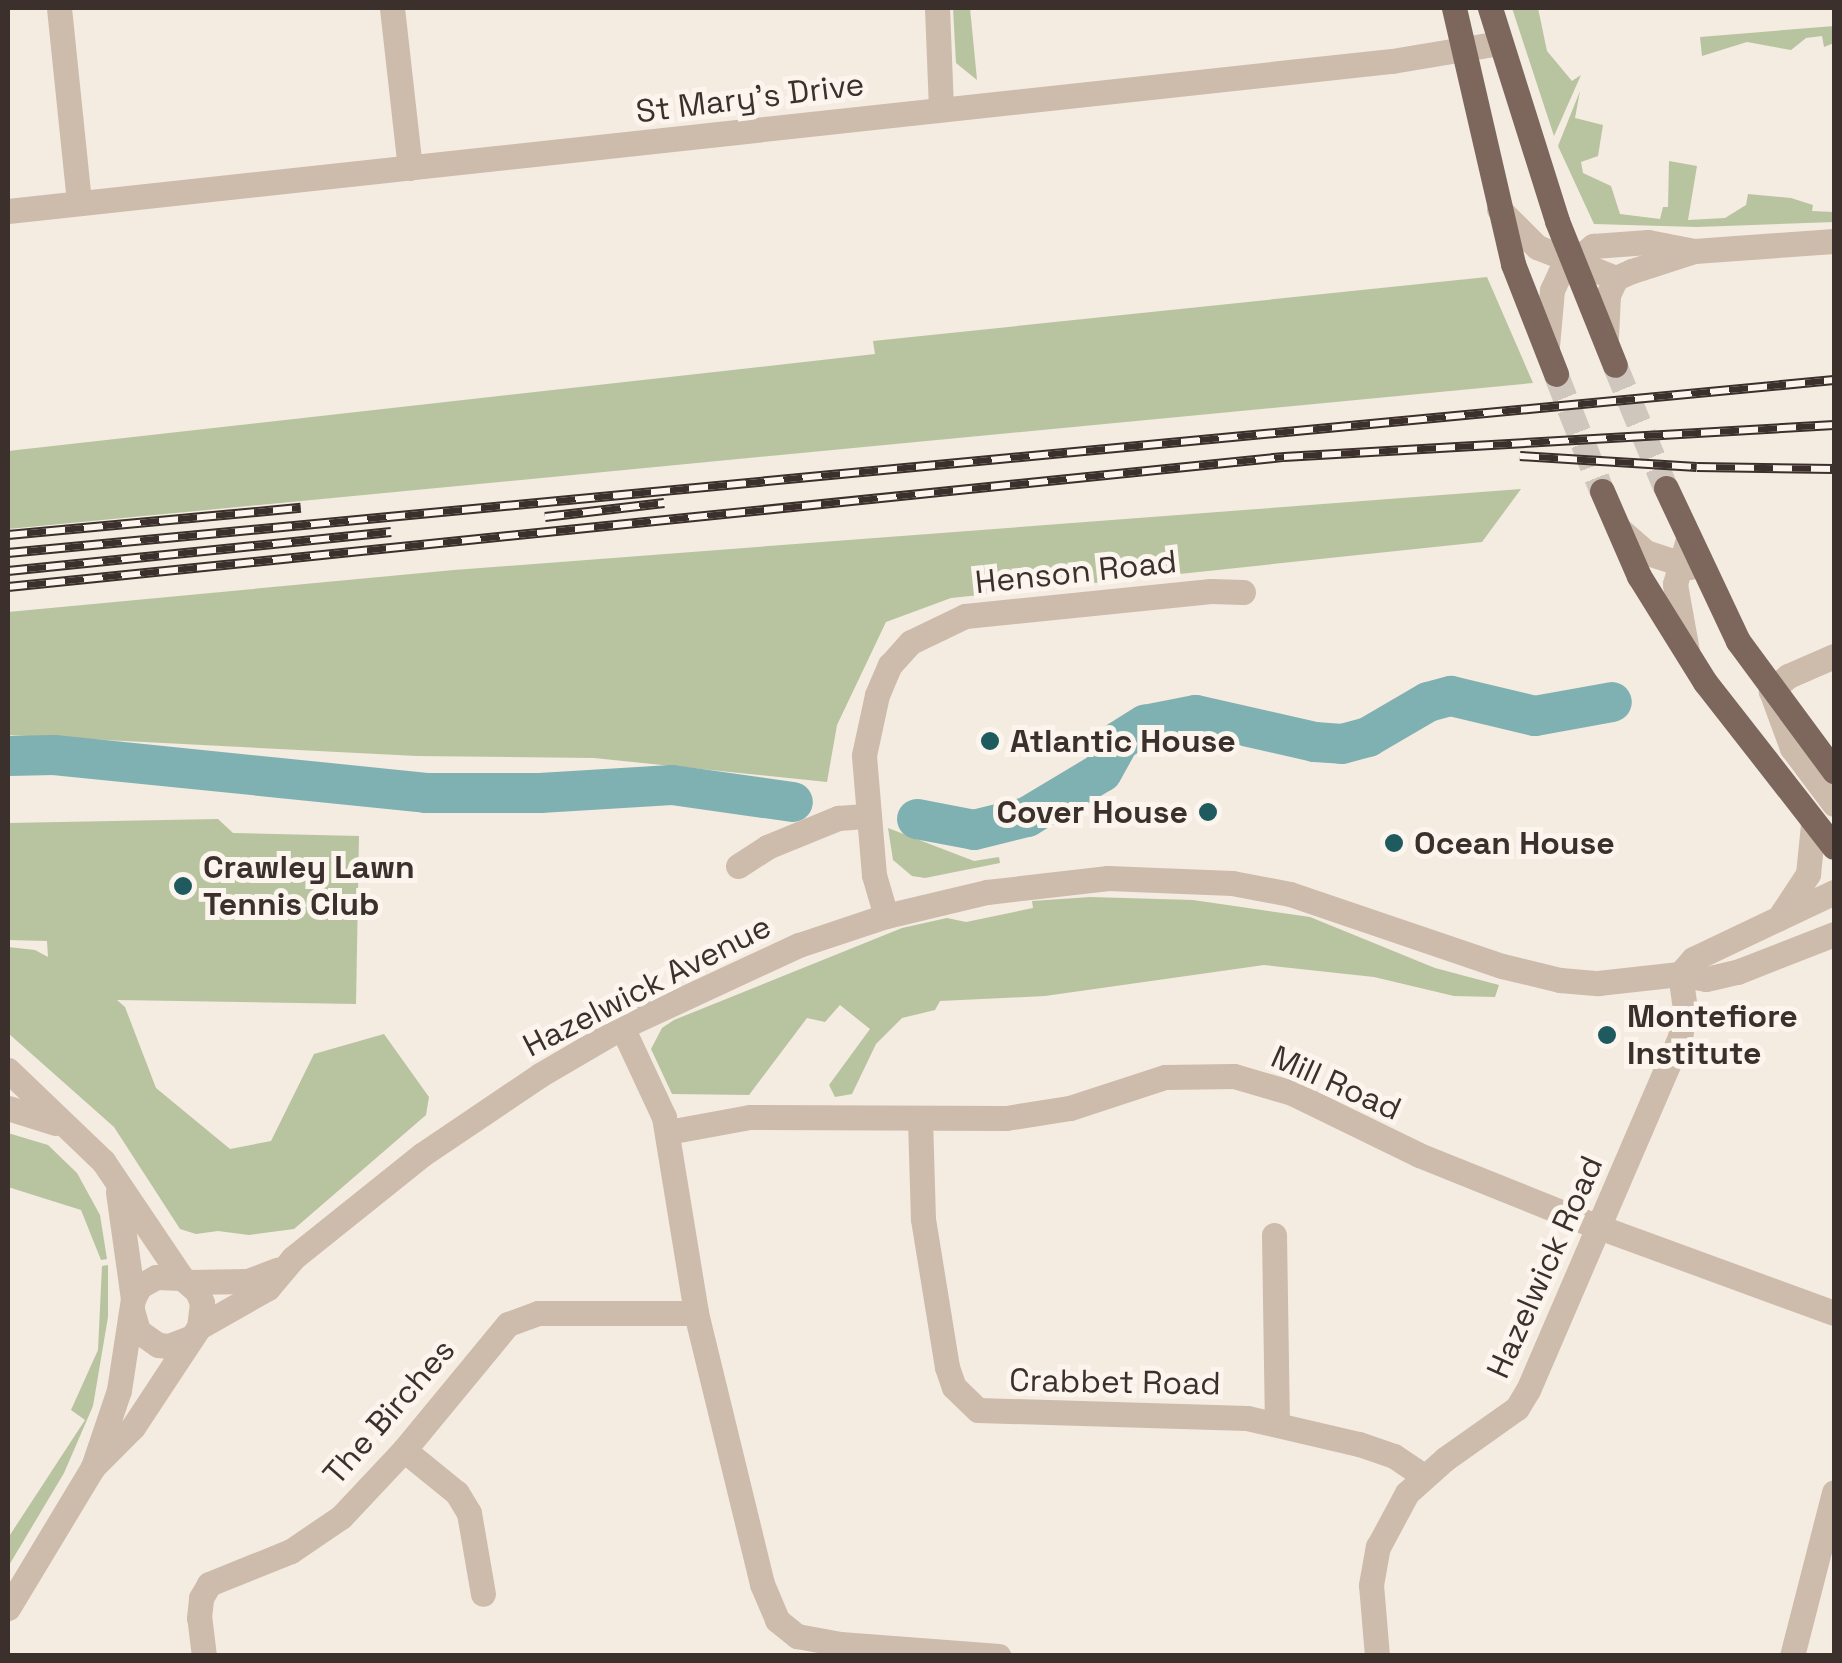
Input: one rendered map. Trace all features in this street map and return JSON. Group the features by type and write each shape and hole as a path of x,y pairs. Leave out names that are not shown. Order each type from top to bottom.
{"main road":[{"path":"1454,8 1513,264 1552,364"},
{"path":"1490,8 1560,228 1583,253 1611,357"},
{"path":"1666,488 1689,558 1738,641 1834,772"},
{"path":"1602,490 1639,576 1688,656 1741,734 1834,847"}],"street":[{"path":"59,8 78,203"},
{"path":"392,8 410,168"},
{"path":"936,8 942,108"},
{"name":"St Mary's Drive","path":"8,210 1500,44"},
{"path":"1499,209 1537,246 1583,253 1648,242 1694,251"},
{"path":"1616,278 1694,251 1834,240"},
{"path":"1583,253 1616,278"},
{"path":"1552,364 1546,322 1552,290 1583,253"},
{"path":"1611,357 1604,315 1616,278"},
{"path":"1618,529 1645,552 1689,558 1676,599 1688,656"},
{"name":"Henson Road","path":"886,916 874,875 864,755 868,719 890,665 911,642 965,616 1211,590 1243,592"},
{"path":"1834,656 1788,676 1771,691 1792,748 1834,804"},
{"path":"738,866 767,846 838,818 869,816"},
{"path":"1776,922 1808,874 1813,825"},
{"name":"Hazelwick Avenue","path":"195,1332 268,1288 282,1268 423,1154 540,1075 622,1027 800,945 886,916 1003,888 1058,880 1232,883 1290,894 1536,975 1598,983 1680,974 1706,979 1737,972 1834,934"},
{"name":"Hazelwick Avenue","path":"1680,974 1692,959 1834,892"},
{"name":"Hazelwick Road","path":"1377,1656 1371,1585 1378,1547 1393,1514 1424,1476 1516,1408 1540,1366 1684,1024 1680,974"},
{"path":"622,1027 668,1132 696,1313 769,1604 786,1630 840,1650 1000,1656"},
{"path":"8,1072 8,1092"},
{"path":"8,1072 82,1138 202,1302 195,1332 133,1427 93,1467"},
{"name":"Mill Road","path":"668,1132 750,1117 1006,1118 1085,1104 1165,1077 1234,1076 1292,1093 1419,1155 1600,1228 1834,1312"},
{"path":"8,1108 45,1118 82,1138"},
{"name":"Crabbet Road","path":"920,1119 923,1219 947,1367 965,1401 978,1410 1010,1414 1221,1416 1277,1422 1394,1456 1424,1476"},
{"path":"116,1182 138,1330 158,1345 170,1346 195,1332"},
{"path":"1274,1236 1277,1422"},
{"name":"Hazelwick Avenue","path":"185,1280 248,1281 282,1268"},
{"path":"8,1608 93,1467 119,1390 132,1304 140,1286 156,1276 185,1280"},
{"name":"The Birches","path":"204,1656 199,1618 201,1598 209,1584 291,1551 365,1496 508,1324 521,1316 696,1313"},
{"path":"404,1450 456,1493 469,1514 484,1594"},
{"path":"1792,1656 1834,1492"}],"green space":[{"path":"953,8 970,8 977,80 956,63"},
{"path":"1512,8 1538,8 1547,51 1572,81 1581,75 1554,136"},
{"path":"1834,26 1834,43 1824,47 1822,36 1806,38 1791,50 1747,42 1702,56 1700,37"},
{"path":"1580,91 1575,118 1603,125 1598,156 1581,162 1583,173 1611,186 1620,214 1660,219 1663,207 1668,207 1669,161 1697,166 1688,220 1725,218 1746,205 1748,194 1791,198 1813,205 1812,211 1834,212 1834,222 1697,227 1594,224 1558,146"},
{"path":"1487,277 1533,383 8,529 8,451 875,354 873,341"},
{"path":"1521,489 1482,542 951,598 886,622 837,725 827,782 594,758 417,756 8,735 8,612 454,570"},
{"path":"218,819 233,833 359,836 356,1004 117,1000 125,1007 156,1088 230,1149 271,1141 314,1054 384,1034 429,1097 426,1115 294,1229 249,1235 218,1231 196,1234 180,1229 114,1127 8,1033 8,947 35,950 48,957 47,941 8,940 8,823"},
{"path":"888,828 974,861 999,857 1000,863 925,878 912,876 893,860"},
{"path":"1090,897 1193,900 1310,917 1435,968 1499,985 1495,997 1454,996 1374,977 1264,965 1045,996 940,1001 935,1010 902,1018 876,1044 852,1094 835,1097 829,1085 870,1029 840,1005 825,1022 807,1018 749,1095 672,1094 651,1049 662,1028 674,1020 902,928 947,918 966,922 1033,908 1032,901"},
{"path":"8,1133 48,1145 77,1173 100,1215 107,1259 101,1260 81,1210 8,1187"},
{"path":"108,1265 108,1317 93,1406 64,1473 8,1567 8,1538 85,1420 71,1410 98,1350 102,1266"}],"waterway":[{"path":"917,819 974,830 1027,817 1102,772 1119,741 1145,725 1196,715 1315,742 1342,744 1368,737 1428,702 1451,696 1535,716 1612,702"},
{"path":"8,756 54,755 426,793 540,793 672,785 793,802"}],"tunnel":[{"path":"1615,365 1666,488"},
{"path":"1556,374 1602,491"}],"railway":[{"path":"8,553 1834,380"},
{"path":"8,587 1284,457 1834,425"},
{"path":"1520,456 1697,467 1834,469"},
{"path":"545,517 664,503"},
{"path":"8,535 301,508"},
{"path":"8,571 391,532"}],"place":[{"name":"Atlantic House","path":"990,741"},
{"name":"Cover House","path":"1208,812"},
{"name":"Ocean House","path":"1394,843"},
{"name":"Crawley Lawn Tennis Club","path":"183,886"},
{"name":"Montefiore Institute","path":"1607,1035"}]}
